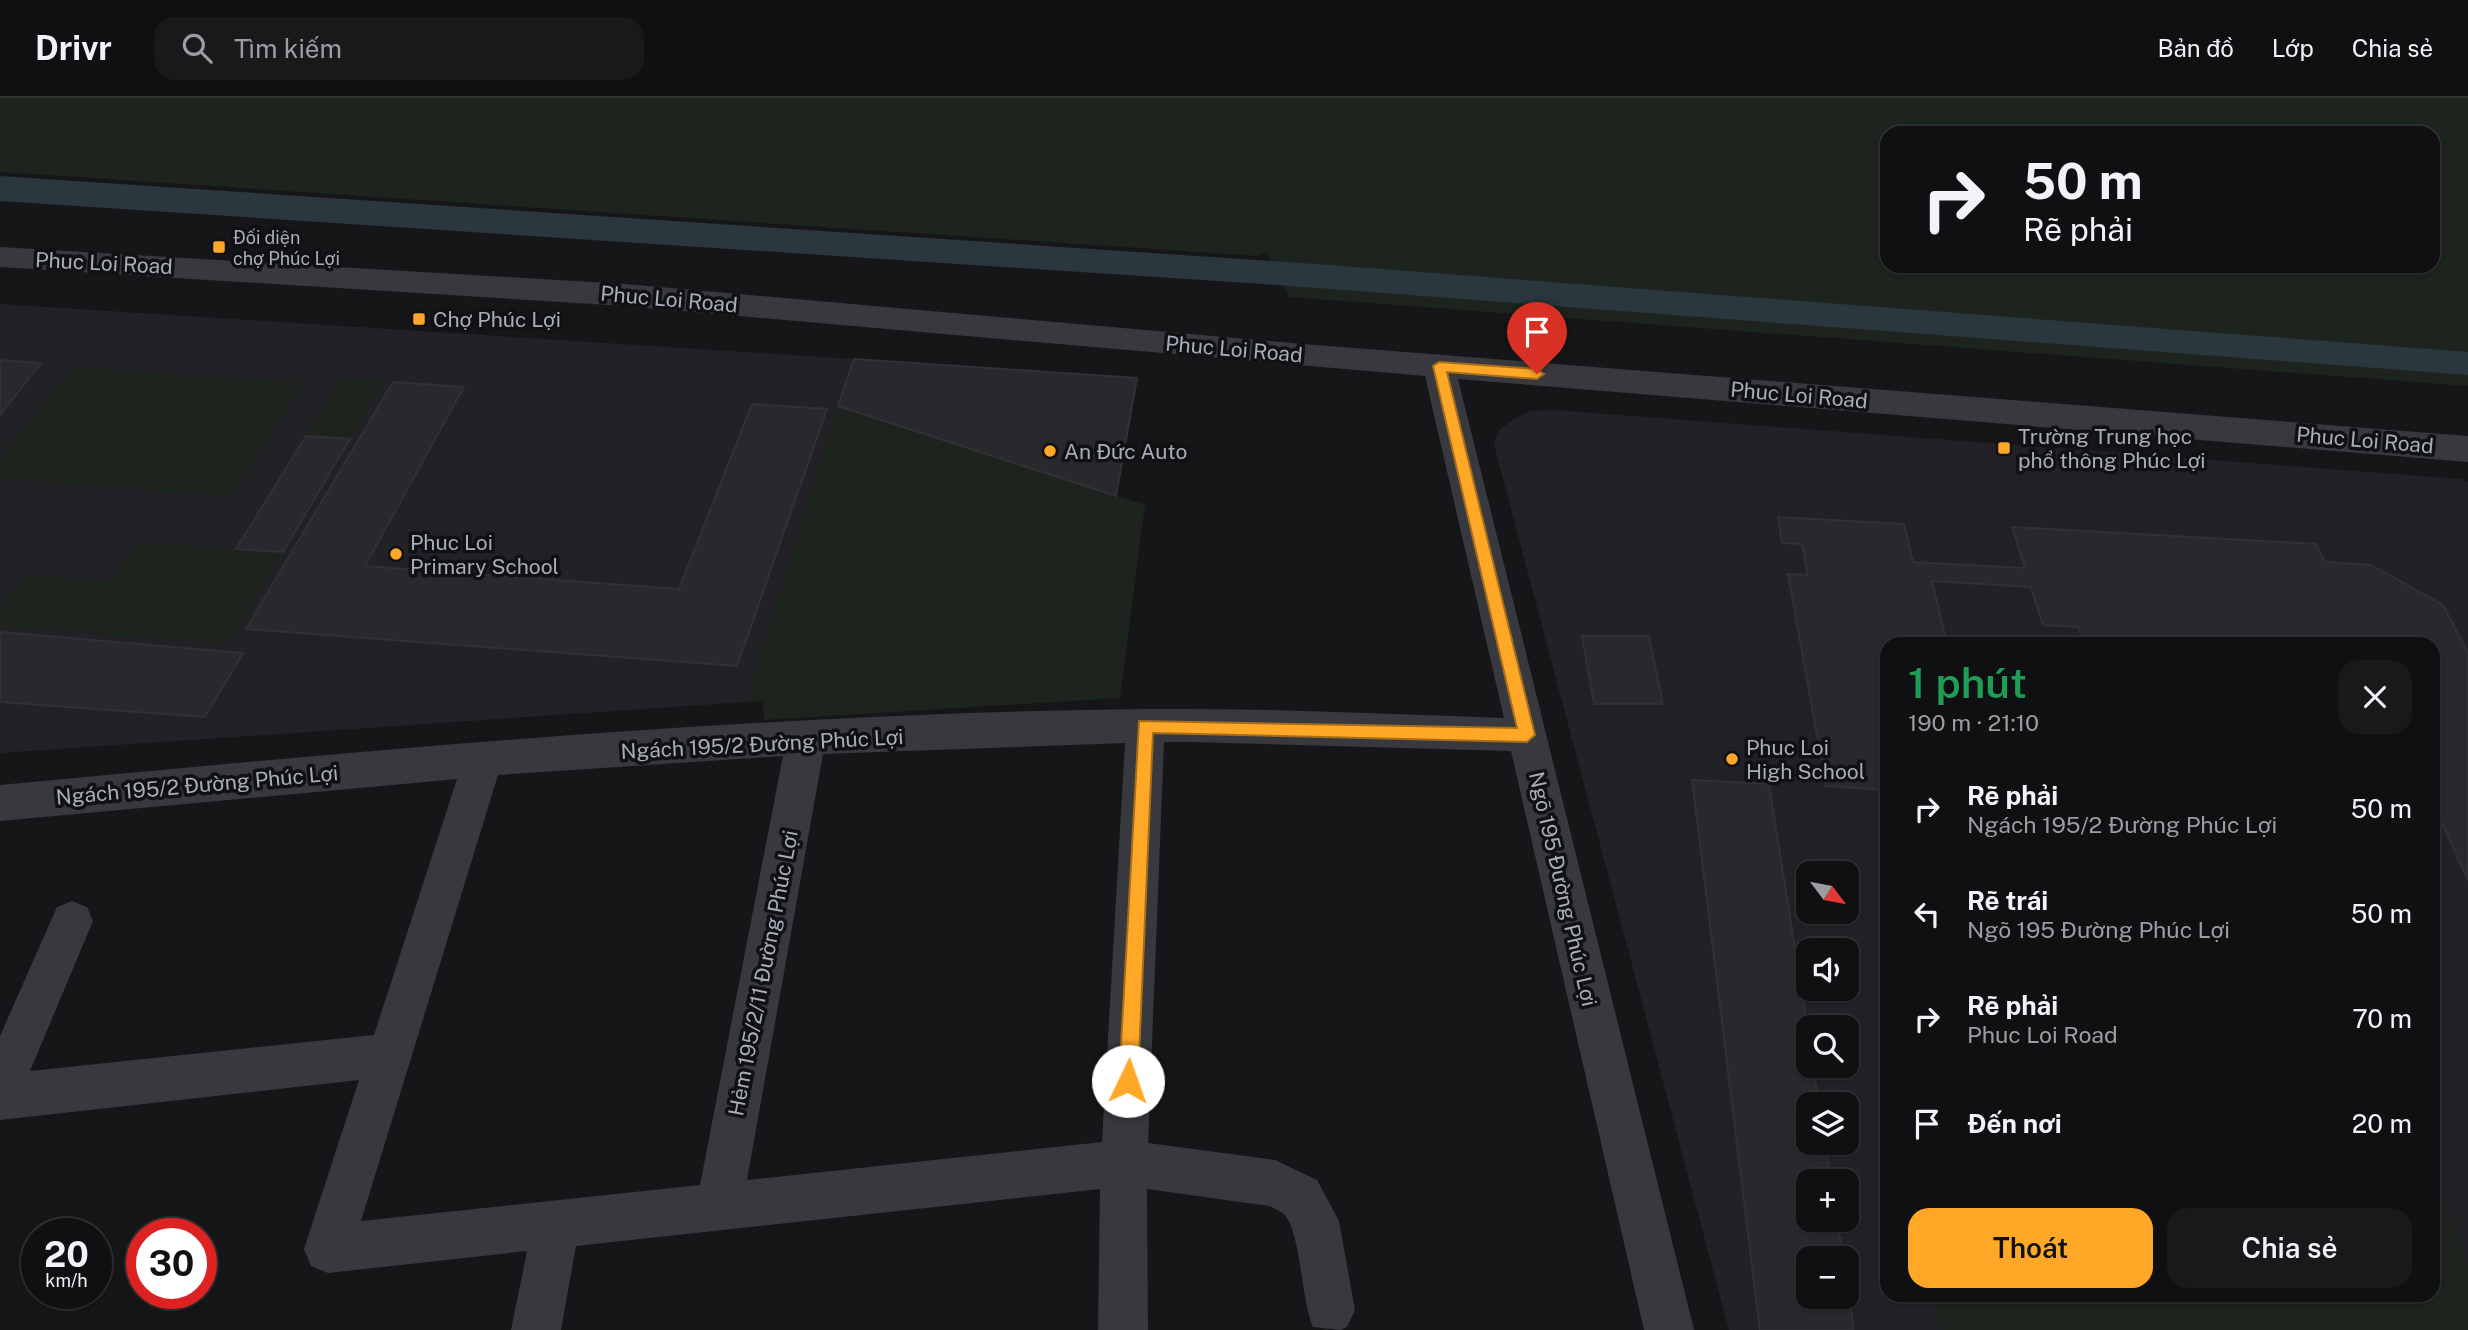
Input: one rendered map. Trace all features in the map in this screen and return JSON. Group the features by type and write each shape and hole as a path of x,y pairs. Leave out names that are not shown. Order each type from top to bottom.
{"street":[{"name":"Phuc Loi Road","path":"0,257 625,295 1439,366 2468,449"},
{"name":"Ngõ 195 Đường Phúc Lợi","path":"1439,366 1669,1330"},
{"name":"Ngách 195/2 Đường Phúc Lợi","path":"0,803 484,760 806,740 1145,726 1527,735"},
{"path":"1123,1330 1124,1163 1145,726"},
{"name":"Hẻm 195/2/11 Đường Phúc Lợi","path":"719,1207 806,740"},
{"path":"484,760 328,1249 1124,1163 1275,1182 1300,1197 1315,1221 1329,1310"},
{"path":"0,1088 72,920"},
{"path":"0,1097 390,1055"},
{"path":"536,1330 556,1225"}],"shaded area":[{"path":"0,98 2468,98 2468,386 1290,297 1266,253 1258,256 0,172"},
{"path":"0,176 1316,264 2468,352 2468,375 1263,284 0,201"},
{"name":"Phuc Loi Primary School","path":"0,304 854,359 746,702 0,753"},
{"path":"73,367 304,383 231,496 0,479 0,460"},
{"path":"341,379 384,381 350,439 306,436"},
{"path":"838,406 1145,505 1120,698 764,720 763,701 746,702"},
{"name":"Phuc Loi High School","path":"1554,410 2462,479 2468,482 2468,1330 1729,1330 1494,445 1498,431 1530,411"},
{"path":"137,542 283,552 229,644 0,626 0,609 25,575 111,581"},
{"path":"2440,1190 2468,1264 2468,1330 1941,1330 1936,1302 2440,1302"}],"building":[{"name":"An Đức Auto","path":"854,359 1137,378 1116,496 838,406"},
{"path":"0,360 41,363 0,415"},
{"path":"393,382 464,387 365,566 679,589 752,404 827,409 737,666 246,629"},
{"path":"306,436 350,439 283,552 236,549"},
{"path":"1778,517 1904,524 1913,562 2025,568 2012,527 2316,544 2325,562 2371,565 2443,605 2468,653 2468,880 2440,819 2440,637 2082,637 2078,627 2043,625 2031,587 1932,581 1945,637 1880,637 1880,790 1826,786 1788,574 1808,575 1802,544 1782,543"},
{"path":"0,632 243,653 205,717 0,702"},
{"path":"1582,636 1649,636 1663,704 1594,704"},
{"path":"1692,780 1769,784 1796,956 1796,1001 1803,1001 1805,1015 1796,1015 1796,1078 1815,1078 1817,1092 1796,1092 1796,1155 1827,1155 1829,1169 1796,1169 1796,1232 1839,1232 1841,1246 1796,1246 1796,1309 1851,1309 1854,1330 1760,1330"}],"place":[{"name":"Đối diện chợ Phúc Lợi","path":"219,247"},
{"name":"Chợ Phúc Lợi","path":"419,319"},
{"name":"Trường Trung học phổ thông Phúc Lợi","path":"2004,448"},
{"name":"An Đức Auto","path":"1050,451"},
{"name":"Phuc Loi Primary School","path":"396,554"},
{"name":"Phuc Loi High School","path":"1732,759"}],"route":[{"path":"1128,1081 1145,726 1527,735 1439,366 1537,374"}]}
